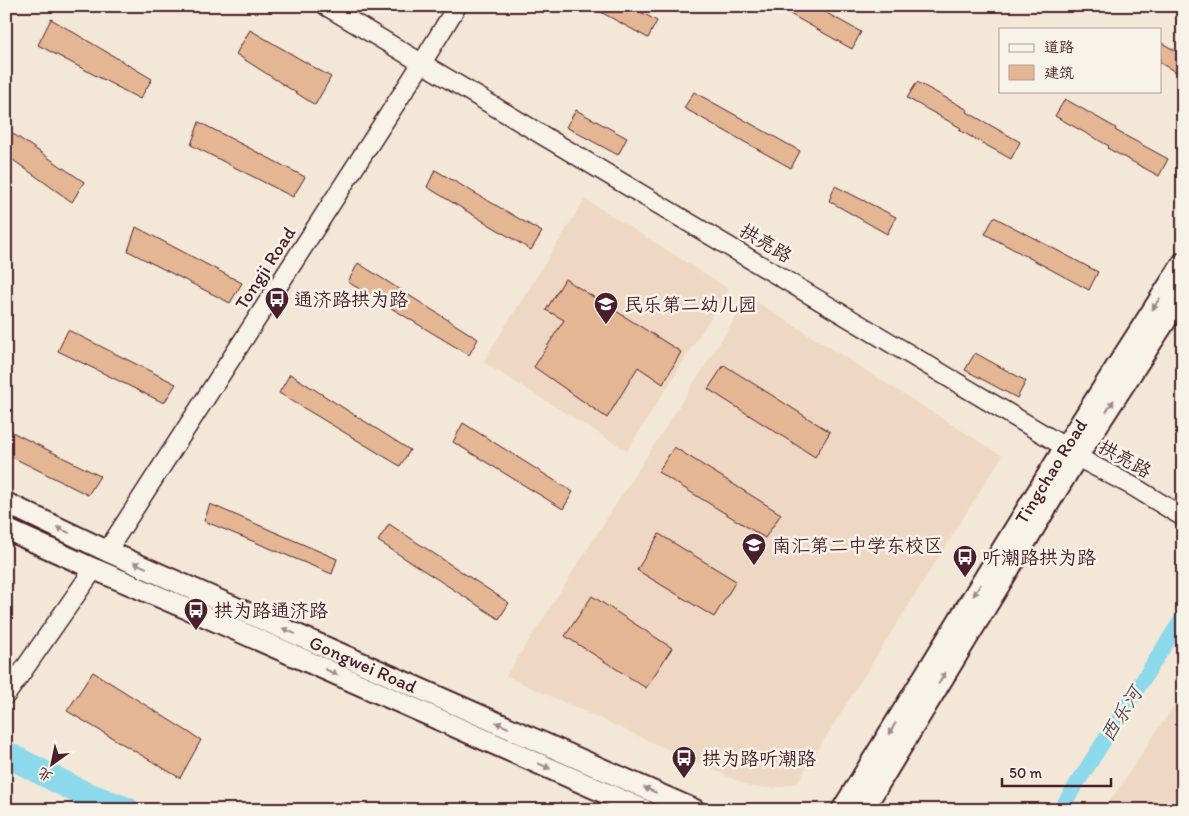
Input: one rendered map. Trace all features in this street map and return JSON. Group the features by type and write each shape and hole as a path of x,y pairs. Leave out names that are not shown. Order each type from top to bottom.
{"main road":[{"name":"Tingchao Road","path":"862,810 1183,263"},
{"name":"Tingchao Road","path":"842,810 1071,452 1183,294"},
{"name":"Gongwei Road","path":"6,503 107,551 695,810"},
{"name":"Gongwei Road","path":"6,530 644,810"}],"street":[{"name":"拱亮路","path":"326,6 1071,452 1183,517"},
{"name":"Tongji Road","path":"107,551 457,6"},
{"path":"6,695 94,570"}],"shaded area":[{"name":"民乐第二幼儿园","path":"585,199 729,289 627,451 483,362"},
{"name":"南汇第二中学东校区","path":"749,297 1002,456 797,783 775,788 751,787 506,676"},
{"path":"1183,692 1183,810 1104,810"}],"building":[{"path":"590,6 630,6 657,21 648,38"},
{"path":"776,6 814,6 861,32 852,49"},
{"path":"51,19 152,79 140,99 38,45"},
{"path":"250,30 331,77 315,105 236,54"},
{"path":"1162,43 1183,55 1183,76 1162,64"},
{"path":"917,82 1020,142 1011,159 907,98"},
{"path":"694,92 800,151 791,168 684,108"},
{"path":"1065,99 1116,128 1115,130 1168,159 1159,176 1107,148 1109,146 1055,116"},
{"path":"576,110 627,138 618,155 566,127"},
{"path":"199,122 305,177 293,197 191,145"},
{"path":"6,129 84,182 72,202 6,155"},
{"path":"435,170 542,232 531,250 427,187"},
{"path":"835,186 896,217 887,234 829,201"},
{"path":"994,217 1098,272 1089,290 985,234"},
{"path":"136,227 242,283 230,303 128,251"},
{"path":"358,263 478,339 469,355 348,282"},
{"path":"565,279 681,352 663,384 638,367 607,418 534,367 564,320 546,310"},
{"path":"68,330 176,384 164,403 58,351"},
{"path":"975,353 1026,381 1017,398 965,370"},
{"path":"724,365 830,432 815,457 708,389"},
{"path":"290,374 410,450 400,466 279,393"},
{"path":"463,423 573,492 563,509 453,442"},
{"path":"6,429 100,476 88,495 6,454"},
{"path":"674,447 781,514 765,538 658,472"},
{"path":"210,504 337,559 332,574 204,521"},
{"path":"389,524 509,603 499,619 378,541"},
{"path":"659,534 736,581 714,617 637,570"},
{"path":"592,596 672,648 646,688 565,636"},
{"path":"93,672 201,740 180,778 67,711"}],"waterway":[{"name":"西乐河","path":"1060,810 1183,617"},
{"path":"6,754 84,794 127,810"}],"place":[{"name":"通济路拱为路","path":"277,320"},
{"name":"民乐第二幼儿园","path":"606,325"},
{"name":"南汇第二中学东校区","path":"754,566"},
{"name":"听潮路拱为路","path":"965,578"},
{"name":"拱为路通济路","path":"196,631"},
{"name":"拱为路听潮路","path":"684,779"}]}
